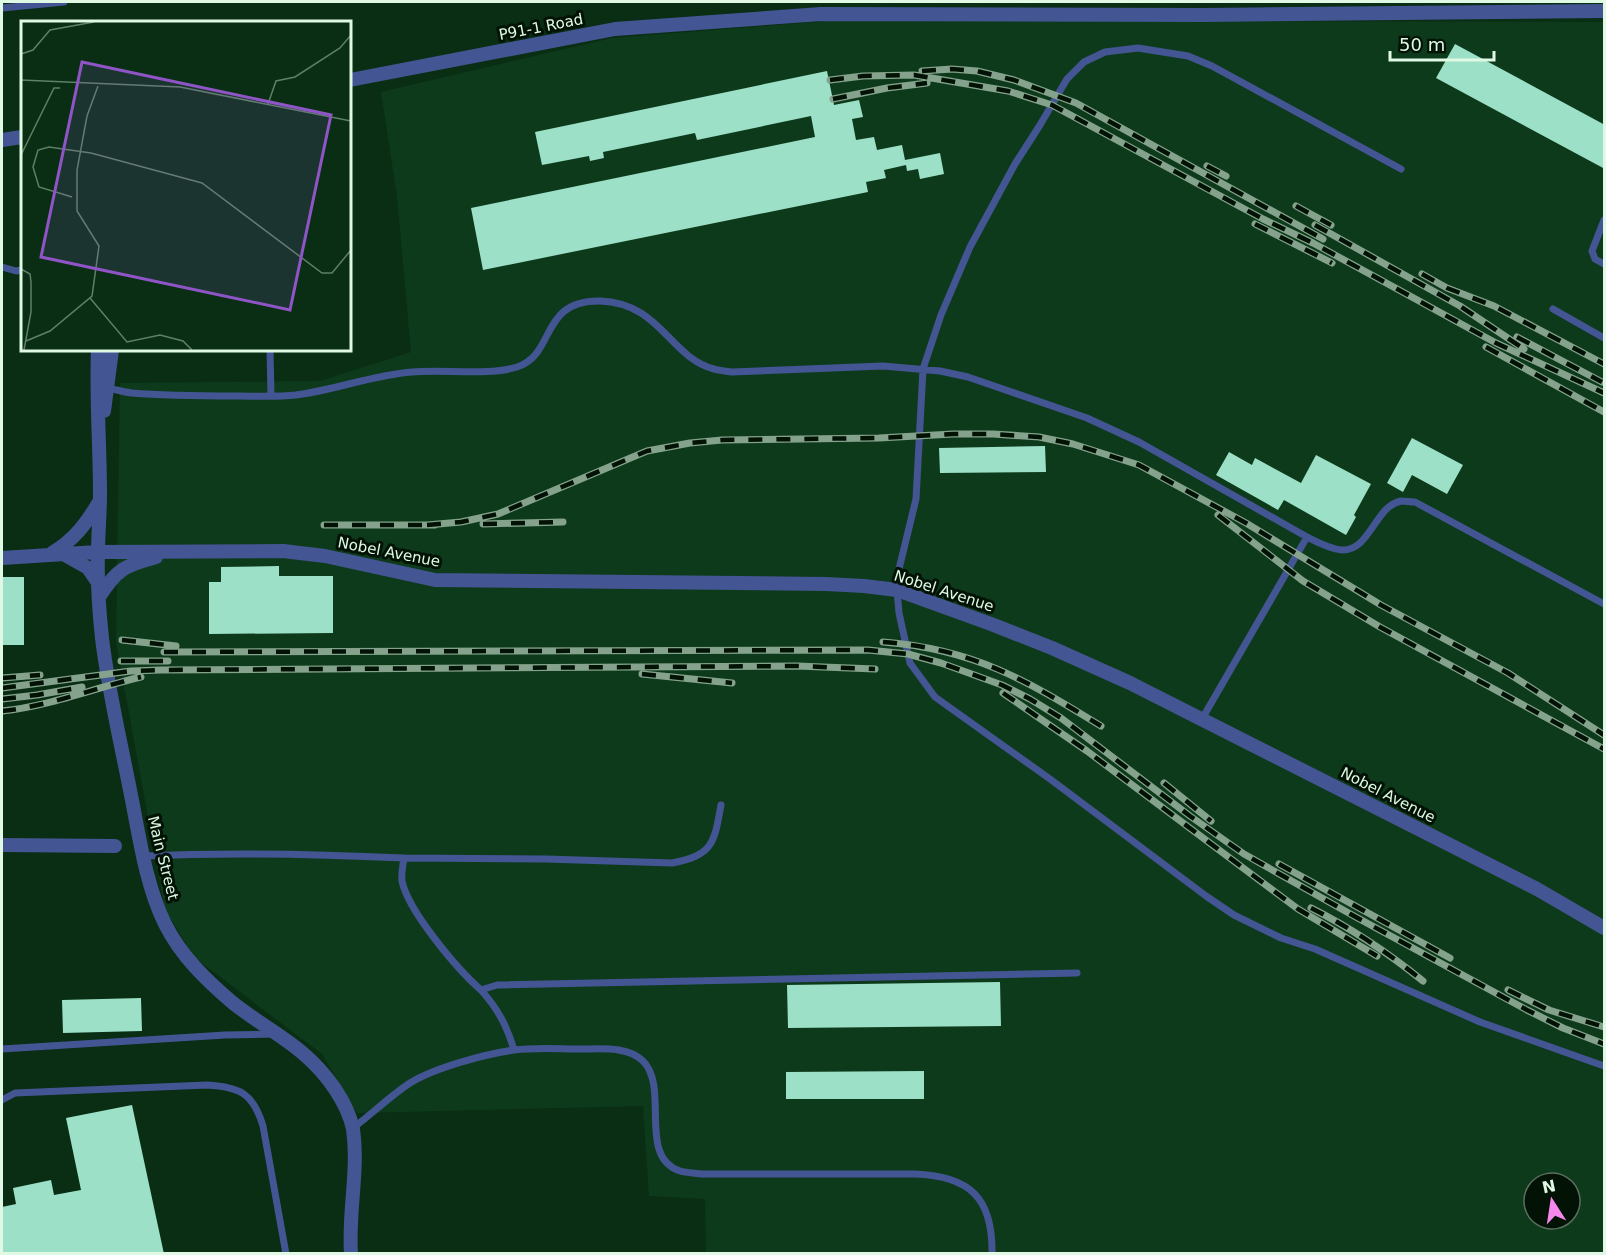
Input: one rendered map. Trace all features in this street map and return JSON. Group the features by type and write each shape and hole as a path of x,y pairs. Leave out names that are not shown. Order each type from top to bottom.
{"street":[{"name":"P91-1 Road","path":"351,80 615,29 821,14 1204,8 1605,11"},
{"path":"2,140 21,137"},
{"name":"Main Street","path":"98,351 103,388"},
{"name":"Main Street","path":"112,351 103,388 100,431 99,591 106,670 144,856 158,906 180,949 192,964 234,1003 312,1060 325,1074 347,1109 353,1128 354,1150 349,1230 351,1254"},
{"path":"47,555 68,543 78,533 100,501"},
{"name":"Nobel Avenue","path":"2,558 98,552 304,553 435,580 826,584 897,590 1052,648 1130,683 1537,889 1605,928"},
{"path":"63,554 88,568 99,591 122,568 172,552"},
{"path":"2,845 115,846"}],"lane":[{"path":"2,8 64,2"},
{"path":"1401,169 1196,59 1164,51 1138,48 1105,52 1084,62 1067,79 1015,164 970,247 941,315 923,369 916,499 899,569 897,590 899,613 910,663 935,697 1234,915 1281,938 1315,949 1480,1022 1605,1066"},
{"path":"1605,220 1592,251 1594,259 1605,264"},
{"path":"2,267 21,270"},
{"path":"103,388 150,394 271,396 322,392 410,372 503,370 519,367 531,359 557,317 568,307 584,302 614,303 645,314 687,354 713,369 732,372 883,366 923,369 968,378 1087,417 1139,442 1306,537 1343,550 1355,546 1363,539 1389,506 1401,501 1415,502 1605,604"},
{"path":"1553,309 1605,338"},
{"path":"270,351 271,396"},
{"path":"1202,719 1306,537"},
{"path":"144,856 276,853 672,863 691,859 707,851 714,836 721,805"},
{"path":"404,858 402,880 416,911 467,978 497,1008 508,1029 514,1050"},
{"path":"481,990 497,985 1077,973"},
{"path":"2,1049 279,1034"},
{"path":"353,1128 410,1083 436,1071 514,1050 613,1049 643,1060 650,1072 655,1089 657,1143 661,1156 669,1165 680,1171 778,1175 915,1174 948,1178 962,1184 977,1195 986,1210 992,1231 992,1254"},
{"path":"2,1100 15,1093 207,1084 228,1086 244,1093 258,1109 263,1126 286,1254"}],"shaded area":[{"path":"840,20 1604,22 1604,1253 706,1253 705,1199 649,1196 643,1106 357,1113 322,1054 195,958 165,910 116,642 120,383 320,381 411,352 397,196 381,92 612,38"}],"building":[{"path":"1455,44 1605,125 1605,169 1436,78"},
{"path":"827,71 834,105 859,100 863,117 852,119 856,140 874,137 877,150 902,145 905,160 940,153 944,174 920,179 918,169 907,171 906,165 884,170 886,178 866,182 868,192 483,270 471,208 815,137 811,116 697,140 695,133 603,152 604,158 590,161 589,156 542,165 535,132"},
{"path":"1412,438 1463,465 1447,494 1412,475 1403,492 1387,483"},
{"path":"1045,446 1046,472 940,473 939,448"},
{"path":"1229,452 1252,465 1255,458 1301,483 1316,455 1371,484 1346,535 1284,500 1278,510 1216,475"},
{"path":"279,566 279,576 333,576 333,633 209,634 209,582 221,582 221,567"},
{"path":"2,577 24,577 24,645 2,645"},
{"path":"1000,982 1001,1026 788,1028 787,985"},
{"path":"141,998 142,1031 63,1033 62,1000"},
{"path":"924,1071 924,1099 786,1099 786,1072"},
{"path":"132,1105 164,1254 2,1254 2,1207 16,1204 13,1188 51,1180 54,1195 81,1190 66,1118"}],"railway":[{"path":"922,71 952,69 977,71 1014,80 1076,103 1323,239"},
{"path":"830,80 863,76 914,75 1008,91 1052,105 1496,343 1604,393"},
{"path":"833,99 927,83"},
{"path":"1207,166 1226,176"},
{"path":"1296,206 1331,225"},
{"path":"1255,224 1332,263"},
{"path":"1315,225 1460,306 1524,349"},
{"path":"1422,274 1447,288 1494,306 1604,364"},
{"path":"1517,337 1602,382"},
{"path":"1486,347 1604,412"},
{"path":"427,525 461,522 498,514 647,451 690,443 722,440 879,438 953,434 1039,437 1073,444 1139,465 1246,523 1381,605 1508,673 1604,735"},
{"path":"1218,515 1303,581 1380,627 1604,749"},
{"path":"483,524 563,522"},
{"path":"324,525 435,525"},
{"path":"122,640 176,646"},
{"path":"883,642 945,652 998,669 1048,694 1101,726"},
{"path":"164,652 868,650 908,654 1002,685 1030,699 1061,718 1244,854 1527,1010 1563,1028 1604,1044"},
{"path":"121,661 168,661"},
{"path":"2,688 131,671 161,670 797,666 875,669"},
{"path":"642,674 732,683"},
{"path":"2,678 40,675"},
{"path":"2,711 55,701 141,677"},
{"path":"2,699 82,687"},
{"path":"1003,693 1087,751 1298,909 1377,956"},
{"path":"1164,783 1211,821"},
{"path":"1279,864 1450,958"},
{"path":"1311,908 1369,942 1423,981"},
{"path":"1508,990 1549,1010 1604,1027"}]}
